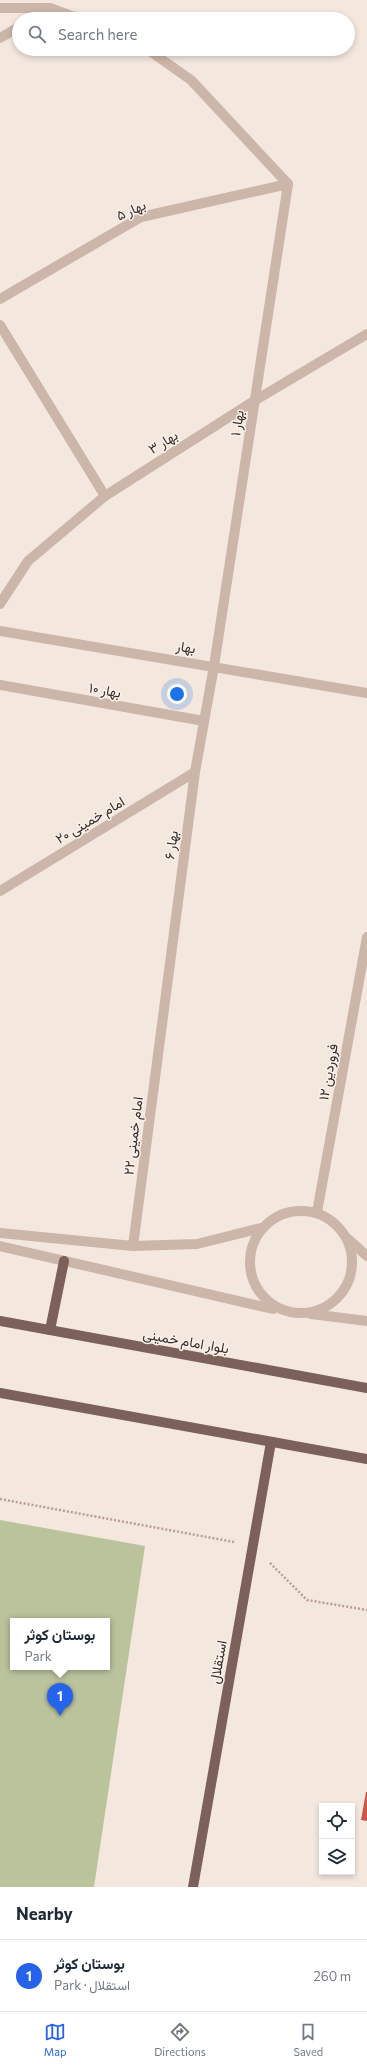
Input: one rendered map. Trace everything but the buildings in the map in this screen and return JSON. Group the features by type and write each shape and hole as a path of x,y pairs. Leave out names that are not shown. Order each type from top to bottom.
{"main road":[{"path":"50,1330 64,1261"},
{"name":"بلوار امام خمینی","path":"0,1321 367,1388"},
{"path":"0,1393 367,1459"},
{"name":"استقلال","path":"193,1887 270,1442"}],"street":[{"path":"0,8 50,8 61,12"},
{"path":"43,12 50,8"},
{"path":"0,38 12,31"},
{"path":"157,56 191,80 288,184"},
{"name":"بهار ۵","path":"0,299 142,217 288,184"},
{"name":"بهار ۱","path":"214,666 288,184"},
{"path":"0,325 105,496"},
{"name":"بهار ۳","path":"0,604 28,561 105,496 254,401 367,334"},
{"name":"بهار","path":"0,631 367,692"},
{"name":"بهار ۶","path":"161,1029 195,772 214,666"},
{"name":"بهار ۱۰","path":"0,685 204,722"},
{"name":"امام خمینی ۲۰","path":"0,891 195,772"},
{"name":"۱۲ فروردین","path":"316,1212 367,937"},
{"name":"امام خمینی ۲۲","path":"133,1246 161,1029"},
{"path":"0,1233 133,1246 197,1244 261,1228 277,1216 296,1210 316,1212 334,1222 347,1238 367,1256"},
{"path":"261,1228 251,1246 248,1266 254,1286 267,1302 284,1311"},
{"path":"305,1314 324,1308 330,1304 340,1295 350,1278 353,1258 347,1238"},
{"path":"0,1246 284,1311 367,1320"}],"path":[{"path":"0,1499 253,1545 307,1600 367,1610"}],"green space":[{"path":"0,1520 145,1546 94,1887 0,1887"}],"place":[{"name":"بوستان کوثر","path":"60,1716"}]}
